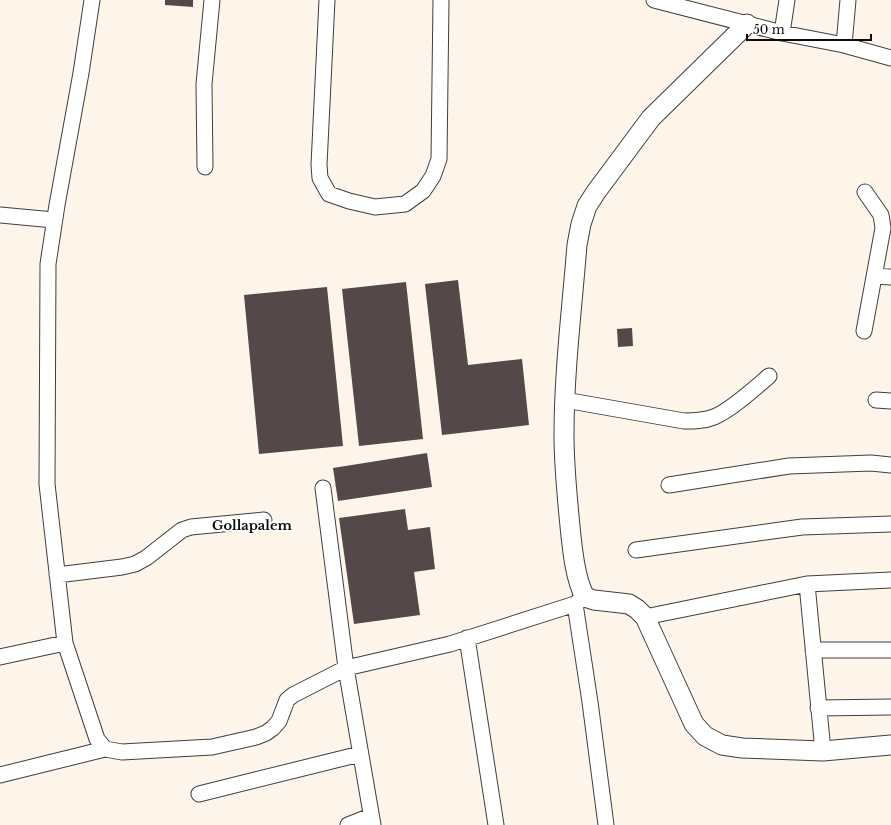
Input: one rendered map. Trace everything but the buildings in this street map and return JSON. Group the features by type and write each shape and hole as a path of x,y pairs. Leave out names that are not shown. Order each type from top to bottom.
{"street":[{"path":"92,0 81,73 54,220 48,264 47,484 64,643 97,739 105,749"},
{"path":"205,167 204,84 212,0"},
{"path":"327,0 319,165 320,178 329,194 375,208 405,204 423,191 433,176 439,159 441,0"},
{"path":"654,0 782,33 844,45 891,58"},
{"path":"782,33 787,0"},
{"path":"844,45 848,0"},
{"path":"606,825 590,702 580,588 572,542 567,496 564,436 565,400 577,245 581,224 587,206 651,118 747,24"},
{"path":"864,192 875,204 881,215 883,228 864,331"},
{"path":"0,215 54,220"},
{"path":"874,276 891,278"},
{"path":"565,400 696,421 715,416 725,411 769,376"},
{"path":"669,485 789,466 891,464"},
{"path":"323,488 346,668 372,821 348,825"},
{"path":"57,575 135,564 146,558 182,530 191,527 264,520"},
{"path":"636,550 802,527 891,524"},
{"path":"645,618 695,606 807,584 891,580"},
{"path":"807,584 823,751"},
{"path":"0,775 105,749 122,752 212,747 256,738 273,728 287,700 293,695 346,668 450,644 580,600 629,604 637,609 645,618 694,724 705,736 722,745 742,748 823,751 891,745"},
{"path":"467,638 496,825"},
{"path":"0,657 64,643"},
{"path":"813,650 891,650"},
{"path":"818,708 891,706"},
{"path":"199,794 360,754"}],"district":[{"name":"Gollapalem","path":"252,525"}]}
